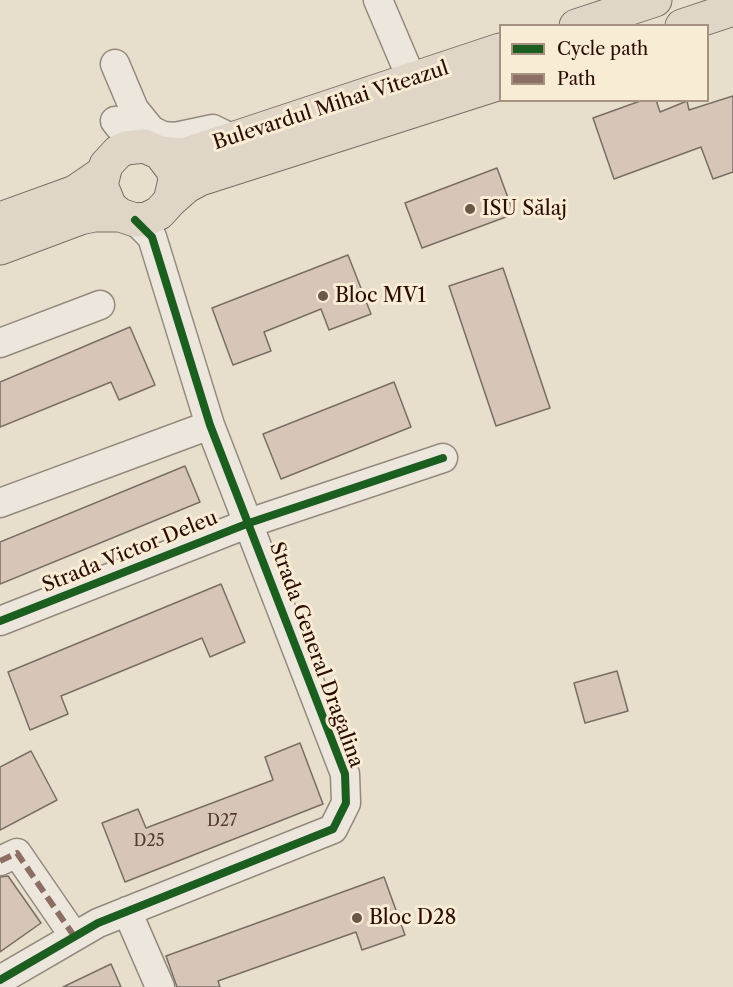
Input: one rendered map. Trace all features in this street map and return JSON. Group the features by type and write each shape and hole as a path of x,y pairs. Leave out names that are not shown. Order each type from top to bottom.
{"main road":[{"path":"582,24 655,0"},
{"path":"688,24 733,9"},
{"name":"Bulevardul Mihai Viteazul","path":"0,219 75,192 126,148 184,155 412,80 490,70"},
{"name":"Bulevardul Mihai Viteazul","path":"147,217 187,186 200,179 490,70"},
{"path":"0,248 80,218 94,215 147,217 174,191 173,170 152,150"},
{"path":"107,165 101,185 104,197 147,217"}],"street":[{"path":"378,0 412,80"},
{"path":"115,64 134,109 151,130 164,136 175,137 213,129 233,139"},
{"name":"Strada General Dragalina","path":"0,980 74,936 127,911 333,829 346,803 345,774 210,425 147,217"},
{"path":"0,343 100,305"},
{"path":"0,503 210,425"},
{"name":"Strada Victor Deleu","path":"0,621 249,523 443,458"},
{"path":"0,861 17,853 74,936"},
{"path":"127,911 160,987"}],"building":[{"path":"733,96 733,172 713,179 701,147 614,179 593,118 637,102 657,102 660,112 687,102 689,110"},
{"path":"497,168 514,214 422,248 405,203"},
{"path":"348,255 371,314 329,330 321,309 264,332 271,351 233,365 212,308"},
{"path":"503,268 550,408 496,426 449,286"},
{"path":"130,327 155,385 119,400 111,382 0,427 0,382"},
{"path":"394,382 411,427 281,479 263,434"},
{"path":"185,466 200,502 0,584 0,542"},
{"path":"221,584 245,642 210,657 202,638 61,696 68,714 30,730 8,672"},
{"path":"617,671 628,711 585,723 574,683"},
{"path":"300,743 323,804 125,882 102,823 138,809 146,828 273,780 265,757"},
{"path":"31,751 57,800 0,830 0,767"},
{"path":"8,876 41,923 0,952 0,877"},
{"path":"384,877 405,935 362,950 356,932 218,981 220,987 177,987 166,956"},
{"path":"111,964 121,987 63,987"}],"marked path":[{"path":"0,861 17,853 74,936"}],"cycle path":[{"path":"0,980 98,923 333,829 346,803 345,774 210,425 152,237 135,220"},
{"path":"0,621 249,523 443,458"}],"place":[{"name":"ISU Sălaj","path":"470,209"},
{"name":"Bloc MV1","path":"323,296"},
{"name":"Bloc D28","path":"357,918"}]}
